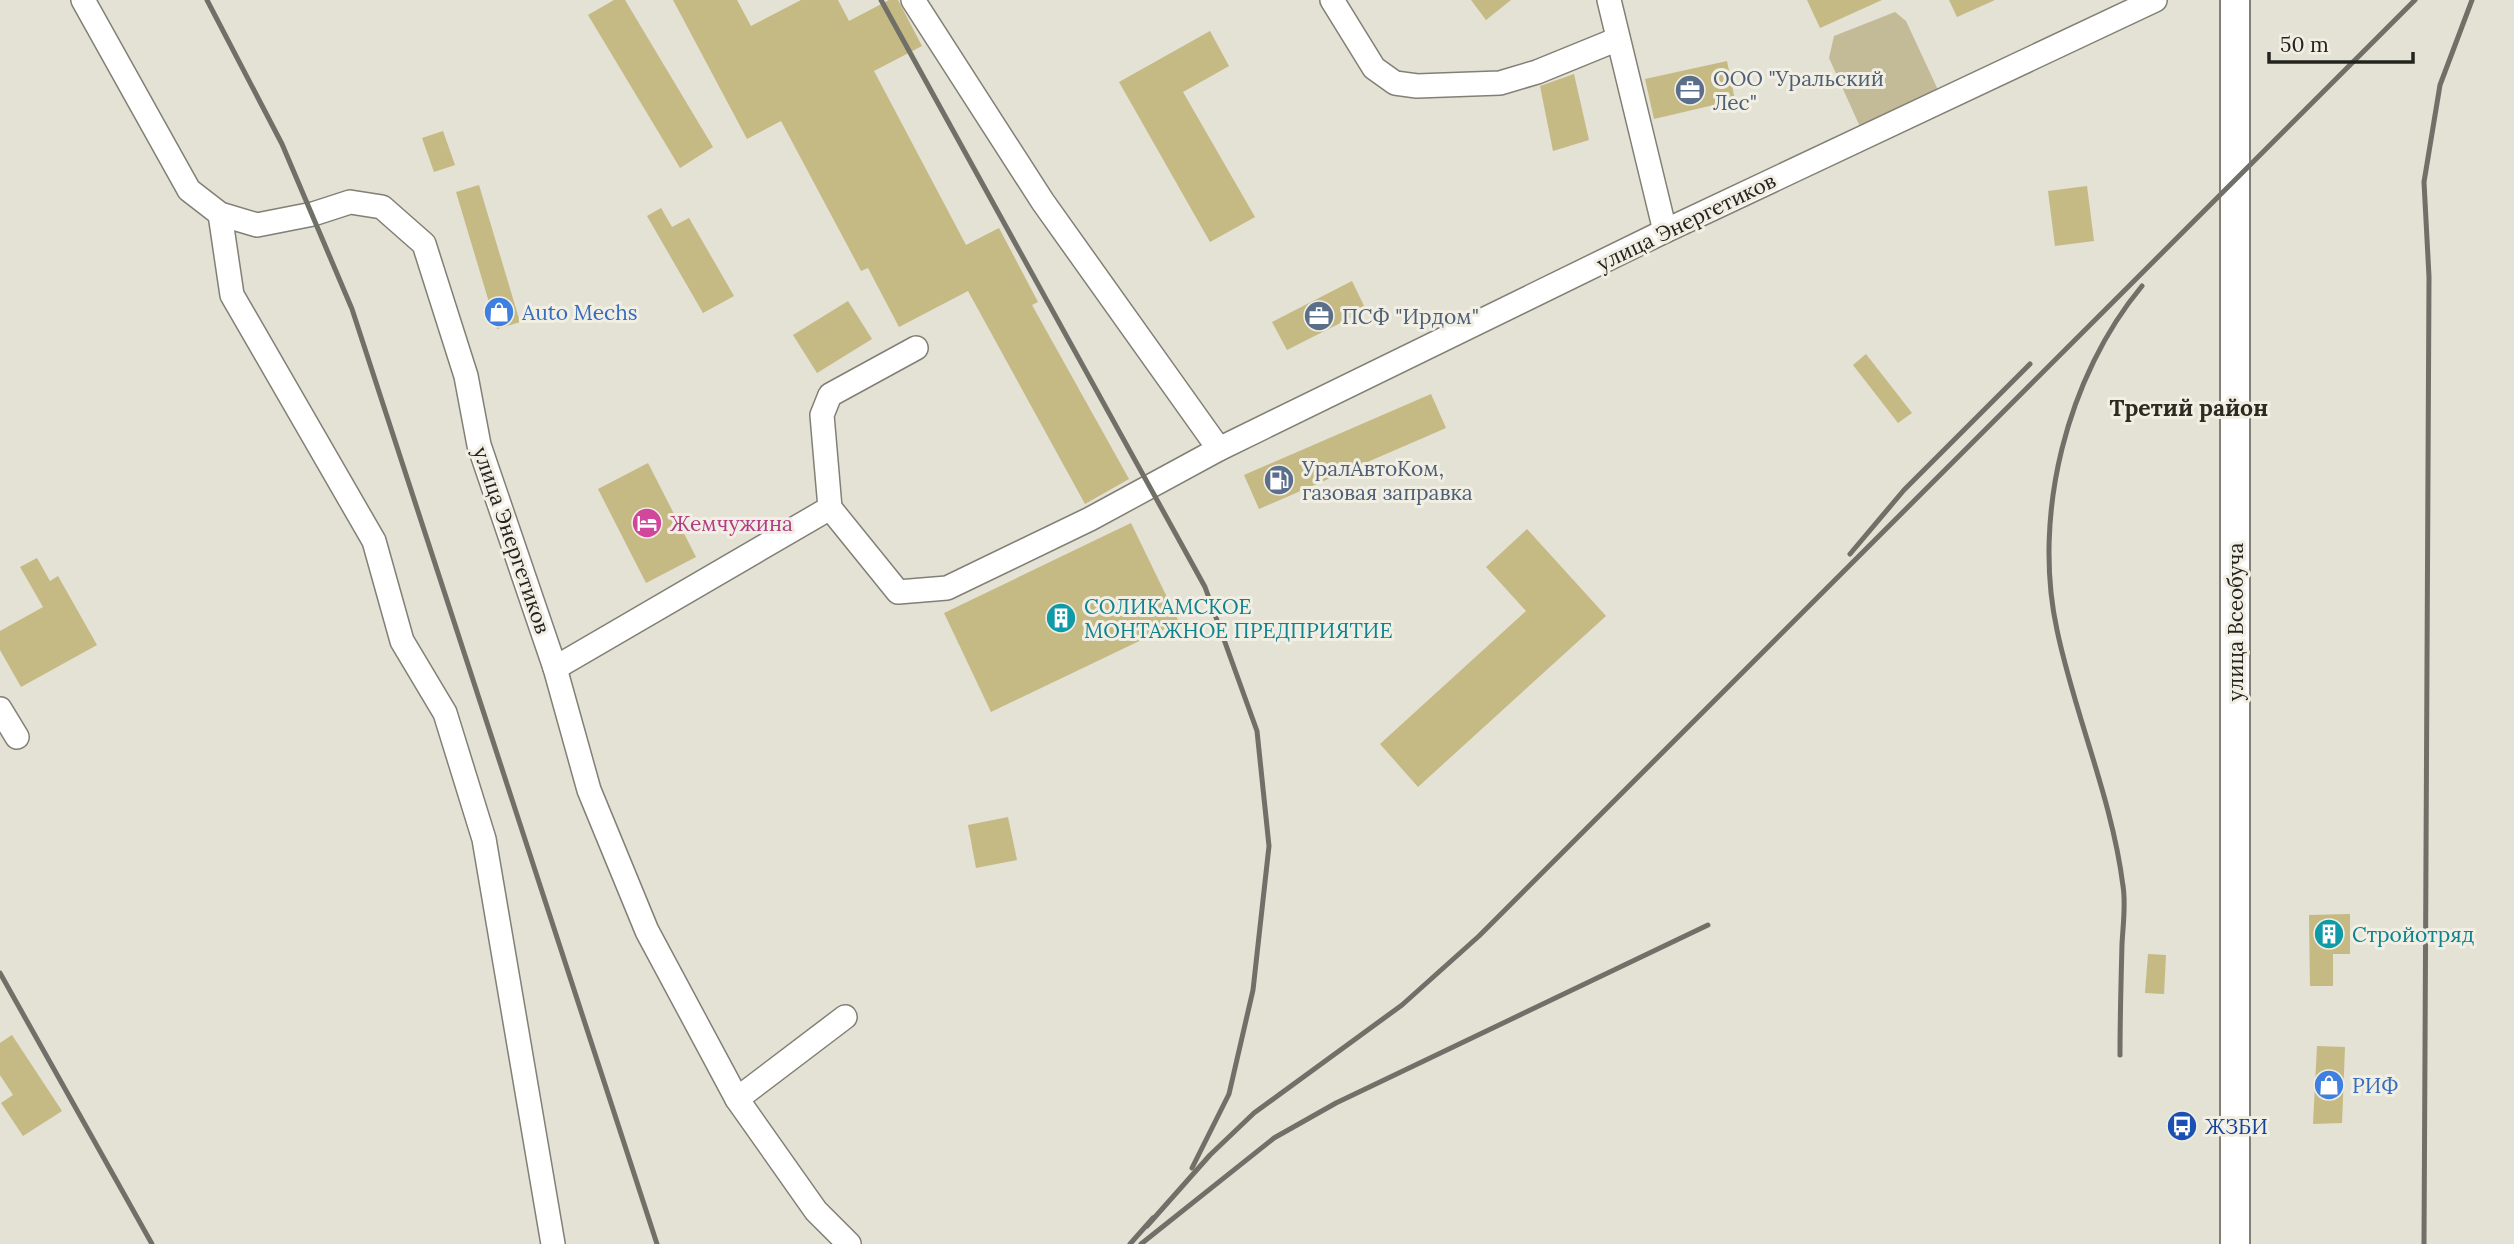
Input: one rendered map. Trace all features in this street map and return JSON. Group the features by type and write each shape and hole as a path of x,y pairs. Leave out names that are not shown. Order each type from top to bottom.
{"main road":[{"name":"улица Всеобуча","path":"2235,0 2235,1244"}],"street":[{"name":"улица Энергетиков","path":"83,0 189,190 220,214 257,225 313,215 350,202 371,205 382,207 424,244 466,376 479,445 555,668 589,790 647,931 737,1100 816,1211 849,1244"},
{"path":"913,0 1043,202 1219,449"},
{"path":"1332,0 1374,68 1395,82 1417,86 1500,83 1537,72 1618,39"},
{"path":"1609,0 1665,231"},
{"name":"улица Энергетиков","path":"830,508 898,592 947,588 1090,519 1219,449 1665,231 2155,0"},
{"path":"220,214 232,295 374,541 402,642 445,713 484,839 553,1244"},
{"path":"555,668 830,508 822,415 830,395 916,348"},
{"path":"0,709 17,737"},
{"path":"737,1100 845,1017"}],"shaded area":[{"path":"1895,12 1906,21 1939,92 1861,129 1829,58 1834,36"}],"building":[{"path":"614,0 625,0 713,147 680,168 588,15"},
{"path":"673,0 737,0 751,26 801,0 838,0 849,21 889,0 898,0 922,46 874,71 966,245 999,228 1038,302 1032,305 1129,479 1085,504 968,291 899,327 868,268 861,271 781,121 747,139"},
{"path":"1471,0 1511,0 1486,20"},
{"path":"1807,0 1882,0 1820,28"},
{"path":"1949,0 1995,0 1957,17"},
{"path":"1210,31 1229,66 1183,92 1255,217 1210,242 1119,82"},
{"name":"ООО \"Уральский Лес\"","path":"1727,61 1735,100 1654,119 1645,79"},
{"path":"1574,74 1589,140 1553,151 1540,86"},
{"path":"443,131 455,165 434,172 422,138"},
{"path":"479,185 520,322 497,329 456,192"},
{"path":"2087,186 2094,241 2055,246 2048,191"},
{"path":"661,208 672,227 689,218 734,296 703,313 647,216"},
{"name":"ПСФ \"Ирдом\"","path":"1352,281 1366,310 1287,350 1272,322"},
{"path":"848,301 872,339 817,373 793,335"},
{"path":"1866,354 1912,413 1898,423 1853,365"},
{"path":"1431,394 1446,428 1259,509 1244,475"},
{"name":"Жемчужина","path":"648,463 696,557 646,583 598,489"},
{"name":"СОЛИКАМСКОЕ МОНТАЖНОЕ ПРЕДПРИЯТИЕ","path":"1131,523 1179,622 991,712 944,613"},
{"path":"1527,529 1606,616 1418,787 1380,744 1526,611 1486,567"},
{"path":"37,558 50,581 58,576 97,645 21,687 0,650 0,631 43,607 20,567"},
{"path":"1008,817 1017,860 976,868 968,825"},
{"name":"Стройотряд","path":"2350,914 2350,954 2333,954 2333,986 2310,986 2309,915"},
{"path":"2148,954 2166,955 2164,994 2145,993"},
{"path":"12,1035 62,1111 23,1136 1,1103 13,1095 0,1075 0,1043"},
{"name":"РИФ","path":"2317,1046 2345,1047 2342,1123 2313,1124"}],"railway":[{"path":"207,0 282,144 352,309 657,1244"},
{"path":"881,0 1205,587 1257,731 1269,846 1253,990 1229,1094 1192,1168"},
{"path":"1147,1226 1210,1155 1254,1113 1402,1005 1479,936 2415,0"},
{"path":"2424,1244 2429,277 2424,182 2440,85 2472,0"},
{"path":"2120,1055 2123,886 2111,821 2057,630 2050,586 2049,540 2053,494 2062,449 2076,404 2094,362 2116,322 2142,286"},
{"path":"1850,554 1904,490 2030,364"},
{"path":"1141,1244 1274,1138 1336,1103 1708,925"},
{"path":"0,973 152,1244"},
{"path":"1130,1244 1153,1218"}],"place":[{"name":"ООО \"Уральский Лес\"","path":"1690,90"},
{"name":"Auto Mechs","path":"499,312"},
{"name":"ПСФ \"Ирдом\"","path":"1319,316"},
{"name":"УралАвтоКом, газовая заправка","path":"1279,480"},
{"name":"Жемчужина","path":"647,523"},
{"name":"СОЛИКАМСКОЕ МОНТАЖНОЕ ПРЕДПРИЯТИЕ","path":"1061,618"},
{"name":"Стройотряд","path":"2329,934"},
{"name":"РИФ","path":"2329,1085"},
{"name":"ЖЗБИ","path":"2182,1126"}],"district":[{"name":"Третий район","path":"2189,407"}]}
